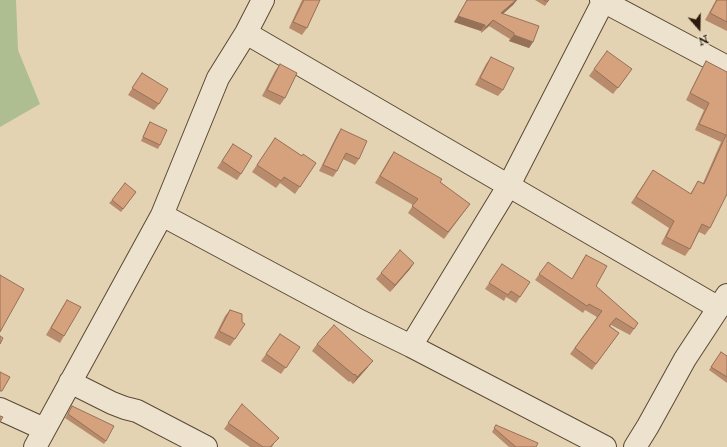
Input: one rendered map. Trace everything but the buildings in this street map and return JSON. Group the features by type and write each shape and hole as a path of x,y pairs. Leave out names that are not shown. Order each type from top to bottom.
{"street":[{"path":"0,409 40,438 162,215 218,78 246,33 263,0"},
{"path":"411,346 509,185 603,0 727,67"},
{"path":"246,33 509,185 723,301 685,359 635,447"},
{"path":"162,215 360,321 605,447"},
{"path":"70,382 112,403 137,411 206,447"}],"green space":[{"path":"0,0 16,0 18,50 40,104 0,127"}]}
